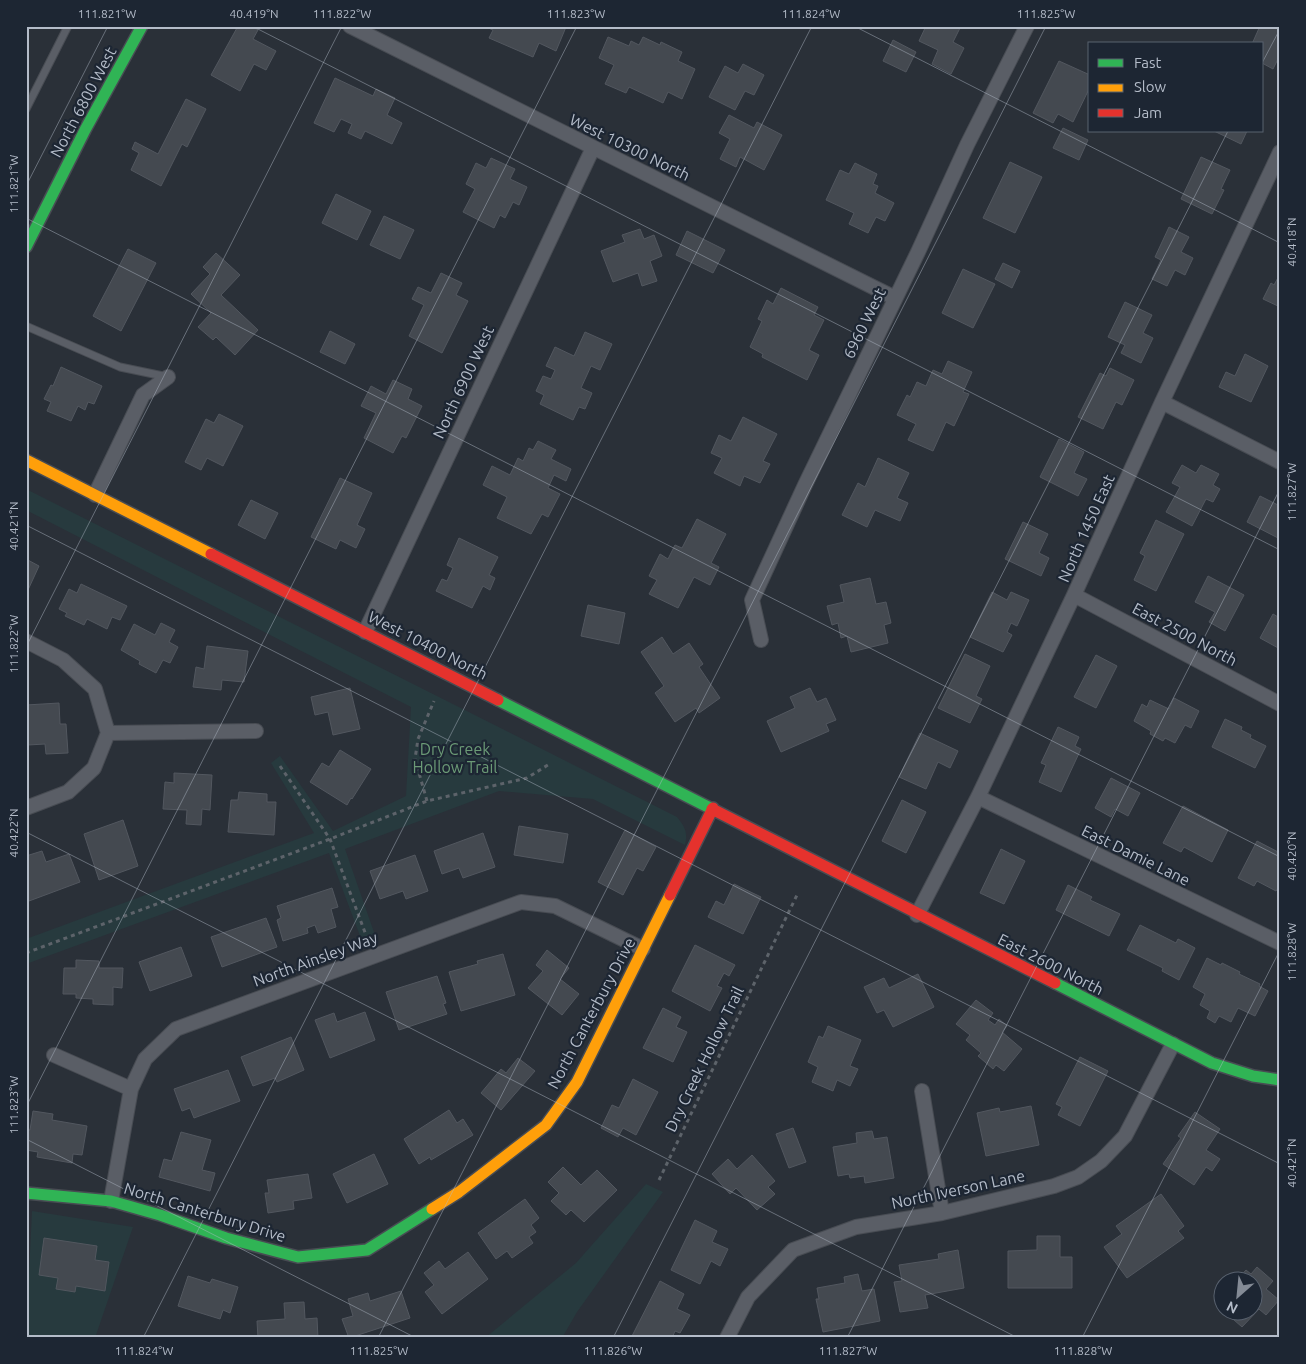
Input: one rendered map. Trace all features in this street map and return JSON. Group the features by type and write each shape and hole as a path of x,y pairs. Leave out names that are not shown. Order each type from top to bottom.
{"street":[{"name":"North 6800 West","path":"28,240 142,26"},
{"name":"West 10300 North","path":"350,26 895,298"},
{"name":"6960 West","path":"761,640 752,600 809,476 979,121 1027,26"},
{"name":"North 6900 West","path":"365,632 592,148"},
{"name":"North 1450 East","path":"917,914 978,797 1280,152"},
{"path":"95,495 143,395 168,377"},
{"path":"1162,402 1280,462"},
{"name":"West 10400 North","path":"26,460 713,808 813,862"},
{"name":"East 2500 North","path":"1074,595 1280,704"},
{"path":"26,641 64,660 96,689 108,733 94,768 68,792 26,808"},
{"path":"108,733 256,732"},
{"name":"East Damie Lane","path":"978,797 1280,943"},
{"name":"North Canterbury Drive","path":"26,1193 111,1201 160,1215 226,1238 298,1257 367,1250 460,1192 546,1125 577,1082 713,808"},
{"name":"East 2600 North","path":"813,862 1212,1063 1253,1076 1280,1080"},
{"name":"North Ainsley Way","path":"111,1201 131,1089 145,1059 176,1029 521,902 555,906 643,949"},
{"name":"North Iverson Lane","path":"727,1338 748,1297 792,1250 856,1227 942,1212 1054,1186 1078,1177 1101,1161 1125,1136 1172,1044"},
{"path":"54,1055 131,1089"},
{"path":"922,1091 942,1212"}],"lane":[{"path":"26,109 68,26"},
{"path":"26,326 120,367 168,377"}],"path":[{"path":"427,801 415,759 418,738 434,701"},
{"path":"26,953 427,801 528,778 551,763"},
{"path":"280,766 330,839 366,935"},
{"name":"Dry Creek Hollow Trail","path":"659,1180 797,895"}],"green space":[{"name":"Dry Creek Hollow Trail","path":"26,489 677,817 685,830 685,845 593,799 499,791 345,849 376,938 363,944 329,853 26,964 26,939 314,833 271,763 280,756 333,831 406,796 411,707 26,510"},
{"path":"646,1184 663,1192 577,1312 562,1338 485,1338 576,1263"},
{"path":"32,1211 133,1227 95,1338 26,1338"}],"building":[{"path":"238,26 251,26 258,30 253,39 276,51 266,70 254,64 240,91 211,75"},
{"path":"926,26 961,26 953,42 964,48 951,74 932,64 938,50 919,41"},
{"path":"1260,26 1280,26 1280,55 1273,69 1264,64 1264,42 1253,42"},
{"path":"486,27 566,27 556,51 539,43 533,57 489,38 493,30"},
{"path":"608,37 629,46 631,41 639,45 643,37 660,45 661,42 682,52 678,61 695,69 682,99 668,92 663,103 629,87 626,93 605,84 614,65 599,58"},
{"path":"893,40 916,52 906,72 883,61"},
{"path":"1059,61 1088,74 1088,91 1073,122 1058,114 1053,123 1033,113"},
{"path":"743,64 764,75 754,95 745,91 735,110 709,97 725,66 738,73"},
{"path":"335,78 373,96 376,89 395,98 387,115 402,123 392,144 365,131 361,139 348,133 352,124 341,119 334,132 314,123"},
{"path":"186,99 206,109 187,147 182,144 161,186 131,170 139,153 132,149 135,142 158,154"},
{"path":"729,115 754,128 757,122 782,135 764,170 740,157 736,167 720,159 730,139 719,133"},
{"path":"1063,128 1088,140 1079,160 1053,148"},
{"path":"1216,132 1247,132 1241,144"},
{"path":"1201,157 1230,170 1221,189 1224,190 1212,214 1181,199"},
{"path":"491,158 515,169 510,179 527,187 519,205 513,202 505,218 500,215 494,228 463,212 475,189 466,184 476,163 486,168"},
{"path":"1010,162 1042,177 1015,233 983,218"},
{"path":"855,163 877,174 873,184 878,186 875,193 894,203 885,221 876,217 868,233 849,224 854,213 826,200 840,170 849,174"},
{"path":"336,194 371,211 357,240 322,223"},
{"path":"384,216 414,230 400,259 370,245"},
{"path":"1169,227 1189,237 1181,252 1193,258 1185,275 1175,270 1167,286 1152,279 1161,260 1155,257"},
{"path":"640,229 644,239 654,235 662,256 650,261 657,281 642,286 638,273 613,282 601,251 625,242 622,235"},
{"path":"687,231 725,250 713,273 676,255"},
{"path":"128,249 156,263 121,331 93,316"},
{"path":"216,253 240,275 221,295 258,330 235,355 216,337 213,340 198,327 211,313 191,294 210,274 203,267"},
{"path":"1003,263 1020,271 1012,288 995,279"},
{"path":"963,269 995,284 973,328 942,313"},
{"path":"441,273 462,283 456,295 468,301 442,353 409,336 424,305 412,299 418,287 431,293"},
{"path":"1280,274 1280,307 1263,299 1271,283 1274,285"},
{"path":"781,288 818,307 814,315 824,320 809,350 819,355 807,380 762,357 763,354 750,347 762,321 758,319 767,300 773,304"},
{"path":"1125,302 1152,315 1143,333 1153,338 1141,363 1121,353 1125,345 1108,337"},
{"path":"330,331 355,344 345,364 320,352"},
{"path":"585,332 612,344 600,370 591,366 581,388 592,393 585,409 579,407 573,420 540,404 544,395 536,391 543,376 551,379 555,370 546,366 555,347 574,356"},
{"path":"1245,354 1268,366 1251,402 1219,387 1226,372 1235,376"},
{"path":"948,361 972,372 963,392 969,394 954,426 946,422 933,451 908,440 916,424 897,415 907,395 910,397 917,382 926,386 933,370 942,374"},
{"path":"61,367 102,386 94,404 88,402 85,410 78,406 71,421 47,411 51,402 44,399 51,385 53,386"},
{"path":"1110,368 1134,380 1122,405 1116,402 1103,429 1078,417 1100,373 1106,376"},
{"path":"393,380 412,389 408,399 422,406 406,438 402,436 393,453 364,438 376,413 361,406 371,386 386,394"},
{"path":"219,414 243,426 223,466 207,458 201,470 185,462 206,419 214,423"},
{"path":"743,417 777,434 763,461 770,464 760,483 744,476 740,486 714,473 722,458 711,453 719,435 731,441"},
{"path":"1059,439 1084,452 1074,473 1087,479 1078,496 1040,477"},
{"path":"538,441 556,450 551,459 571,469 566,481 554,475 548,488 560,494 548,517 542,514 531,534 497,518 507,497 483,485 492,466 510,475 518,458 523,461 529,448 533,450"},
{"path":"878,458 909,473 897,498 908,503 900,521 875,510 867,527 842,515 858,483 865,487"},
{"path":"1182,465 1196,473 1201,465 1219,474 1213,485 1220,489 1213,502 1206,499 1192,526 1166,512 1180,487 1172,483"},
{"path":"340,478 372,493 357,525 365,529 356,548 340,540 336,549 311,537"},
{"path":"1260,496 1280,506 1280,539 1247,522"},
{"path":"251,500 278,513 265,539 238,525"},
{"path":"697,519 726,534 711,563 719,567 710,585 694,577 678,608 649,594 657,580 649,576 660,554 668,559 675,545 682,548"},
{"path":"1156,520 1184,534 1156,591 1134,580 1145,556 1140,553"},
{"path":"1023,522 1048,534 1039,553 1049,558 1041,576 1005,559"},
{"path":"459,538 498,557 489,575 495,578 490,590 483,586 472,608 436,591 442,579 447,581 453,568 447,565"},
{"path":"26,559 39,566 28,590 26,589"},
{"path":"1208,576 1244,595 1225,631 1209,622 1215,612 1195,602"},
{"path":"870,578 876,604 886,602 891,623 884,625 888,643 851,652 847,636 841,638 838,623 832,625 827,606 844,602 840,585"},
{"path":"81,584 127,606 120,620 112,617 107,629 87,619 84,625 65,616 67,613 59,609 69,589 77,593"},
{"path":"992,592 1007,600 1011,592 1029,600 1017,626 1011,623 1007,632 1012,635 1003,652 970,637"},
{"path":"588,605 625,613 619,644 581,636"},
{"path":"1273,614 1280,618 1280,649 1260,638"},
{"path":"161,623 175,630 169,642 178,647 170,663 163,660 156,673 139,664 140,661 121,650 134,624 155,635"},
{"path":"662,637 673,654 689,643 703,664 699,667 720,698 699,713 696,708 675,722 655,693 664,686 641,652"},
{"path":"207,646 248,651 244,682 222,680 221,690 193,687 196,667 204,669"},
{"path":"965,654 990,666 976,696 982,699 970,723 938,708"},
{"path":"1096,655 1117,666 1096,708 1074,697"},
{"path":"350,688 360,729 333,735 328,712 315,715 311,697"},
{"path":"810,688 817,702 826,698 836,720 826,724 829,731 781,752 767,721 795,708 790,697"},
{"path":"1174,698 1199,711 1191,728 1185,725 1175,743 1165,738 1163,741 1150,734 1151,731 1134,721 1142,704 1147,707 1150,700 1169,709"},
{"path":"59,703 60,724 66,724 68,753 46,754 45,744 28,745 26,705"},
{"path":"1225,719 1242,727 1241,730 1251,735 1250,738 1266,746 1255,768 1212,747"},
{"path":"1058,727 1079,737 1075,746 1081,749 1061,792 1039,782 1046,765 1041,763"},
{"path":"920,733 958,751 950,768 938,762 926,789 899,777"},
{"path":"340,750 371,769 347,805 310,782 322,763 329,767"},
{"path":"174,773 212,775 210,810 202,809 201,825 186,824 187,810 163,809 165,782 174,783"},
{"path":"1111,778 1140,793 1128,816 1115,809 1111,817 1095,808"},
{"path":"239,792 267,794 267,802 276,802 274,835 228,832 231,800 238,800"},
{"path":"902,800 926,812 906,853 882,841"},
{"path":"1183,806 1228,830 1212,862 1184,847 1181,852 1163,843"},
{"path":"123,820 138,866 99,880 84,834"},
{"path":"519,826 568,834 563,863 514,855"},
{"path":"625,830 656,847 643,871 637,868 623,895 598,882"},
{"path":"483,833 495,867 463,878 459,868 442,874 434,851"},
{"path":"1257,841 1280,853 1280,885 1276,891 1257,881 1254,886 1238,878"},
{"path":"1001,849 1025,861 1004,904 980,893"},
{"path":"42,851 46,862 69,854 80,882 29,901 26,893 26,856"},
{"path":"415,855 428,891 406,899 403,891 380,899 370,871"},
{"path":"734,884 761,897 743,934 708,917 716,901 724,905"},
{"path":"1068,885 1092,897 1090,900 1120,914 1109,936 1056,910"},
{"path":"332,888 338,907 331,909 336,927 318,933 315,925 307,928 308,933 283,941 277,920 281,918 277,906"},
{"path":"266,918 277,947 222,967 211,937"},
{"path":"1140,925 1176,943 1178,939 1195,948 1179,980 1162,971 1163,968 1127,950"},
{"path":"695,945 735,965 729,976 724,973 717,986 722,988 710,1011 672,991"},
{"path":"181,947 192,976 150,991 139,962"},
{"path":"547,950 569,968 560,979 579,994 562,1015 528,988 543,971 536,965"},
{"path":"503,954 515,995 461,1011 449,972 478,964 477,961"},
{"path":"1207,958 1240,972 1239,974 1260,984 1259,986 1268,991 1255,1016 1238,1008 1231,1022 1219,1016 1215,1023 1207,1018 1210,1011 1200,1005 1205,994 1193,987"},
{"path":"76,960 99,961 99,968 123,968 122,988 113,987 113,1005 93,1004 93,999 76,998 76,994 63,994 64,968 76,968"},
{"path":"918,974 934,1007 893,1027 884,1010 877,1013 864,987 884,978 889,988"},
{"path":"437,976 446,1003 443,1004 447,1014 399,1030 386,992"},
{"path":"976,1000 993,1013 988,1020 995,1025 999,1019 1007,1026 1002,1032 1022,1049 1004,1071 996,1065 993,1069 978,1056 981,1053 966,1040 970,1035 956,1024"},
{"path":"663,1008 681,1017 676,1027 687,1032 673,1062 643,1048"},
{"path":"365,1012 375,1040 330,1058 315,1020 334,1013 337,1022"},
{"path":"828,1026 861,1040 850,1066 858,1069 850,1086 837,1080 833,1091 812,1082 818,1067 808,1062 819,1036 823,1038"},
{"path":"291,1037 304,1070 277,1082 275,1078 253,1086 241,1057"},
{"path":"1080,1057 1108,1071 1080,1126 1058,1115 1062,1107 1056,1104"},
{"path":"518,1058 535,1071 501,1110 481,1093 501,1069 506,1073"},
{"path":"228,1070 240,1101 194,1118 190,1108 182,1111 174,1089"},
{"path":"633,1079 658,1092 636,1135 623,1128 618,1137 601,1128 612,1105 619,1108"},
{"path":"1031,1106 1039,1145 986,1156 977,1113 999,1108 1000,1112"},
{"path":"449,1110 457,1123 463,1119 473,1135 431,1160 430,1157 419,1164 404,1139"},
{"path":"33,1111 53,1114 52,1120 87,1126 82,1155 73,1154 72,1163 37,1157 38,1152 26,1150 26,1130 30,1130"},
{"path":"1195,1112 1220,1129 1206,1150 1220,1159 1212,1171 1206,1167 1194,1185 1163,1164 1181,1138 1178,1136"},
{"path":"793,1128 806,1162 789,1168 776,1134"},
{"path":"872,1131 874,1139 887,1137 894,1178 865,1183 864,1176 850,1178 849,1174 838,1176 833,1147 857,1143 856,1133"},
{"path":"181,1132 211,1140 202,1170 215,1173 210,1191 159,1177 164,1159 172,1161"},
{"path":"374,1154 388,1184 347,1203 333,1174"},
{"path":"752,1155 775,1181 768,1187 775,1194 757,1210 736,1188 730,1194 712,1174 728,1159 737,1169"},
{"path":"563,1167 581,1185 597,1170 617,1190 584,1222 571,1210 566,1215 551,1201 559,1193 548,1182"},
{"path":"308,1174 312,1198 293,1201 294,1209 268,1213 265,1193 269,1193 267,1180"},
{"path":"1161,1194 1184,1226 1178,1231 1184,1238 1127,1278 1104,1247 1122,1234 1116,1226"},
{"path":"525,1199 539,1218 531,1225 536,1232 529,1237 533,1243 512,1258 507,1251 496,1259 478,1233"},
{"path":"695,1220 717,1231 712,1242 728,1249 720,1266 711,1261 700,1284 671,1270"},
{"path":"1037,1236 1060,1236 1060,1257 1072,1257 1072,1288 1008,1288 1008,1251 1037,1250"},
{"path":"44,1238 97,1246 95,1260 109,1262 105,1291 76,1286 75,1292 56,1289 58,1278 39,1275"},
{"path":"958,1250 964,1288 925,1295 928,1308 900,1312 894,1282 902,1281 899,1265 939,1259 938,1254"},
{"path":"468,1252 488,1279 442,1314 425,1292 434,1285 424,1273 439,1261 445,1269"},
{"path":"1257,1267 1263,1272 1253,1272"},
{"path":"1264,1273 1273,1281 1266,1289 1279,1300 1266,1315 1264,1313"},
{"path":"858,1274 862,1291 874,1289 880,1321 823,1332 816,1299 819,1299 817,1288 845,1283 844,1277"},
{"path":"188,1276 210,1283 212,1279 238,1287 230,1313 223,1310 220,1319 178,1306"},
{"path":"660,1281 684,1294 677,1309 690,1315 680,1333 675,1331 672,1338 631,1338"},
{"path":"401,1291 410,1318 349,1338 342,1319 353,1316 348,1299 368,1293 370,1301"},
{"path":"304,1302 305,1319 317,1318 318,1338 258,1338 257,1321 285,1319 284,1303"},
{"path":"1236,1322 1247,1322 1242,1327"}],"traffic: fast":[{"path":"26,247 85,130 142,26"},
{"path":"498,700 712,809"},
{"path":"1055,983 1212,1063 1253,1076 1280,1080"},
{"path":"26,1193 111,1201 160,1215 226,1238 298,1257 367,1250 432,1209"}],"traffic: slow":[{"path":"26,460 211,554"},
{"path":"432,1209 459,1192 546,1125 577,1082 670,895"}],"traffic: jam":[{"path":"211,554 498,700"},
{"path":"670,895 713,808"},
{"path":"712,809 1055,983"}]}
